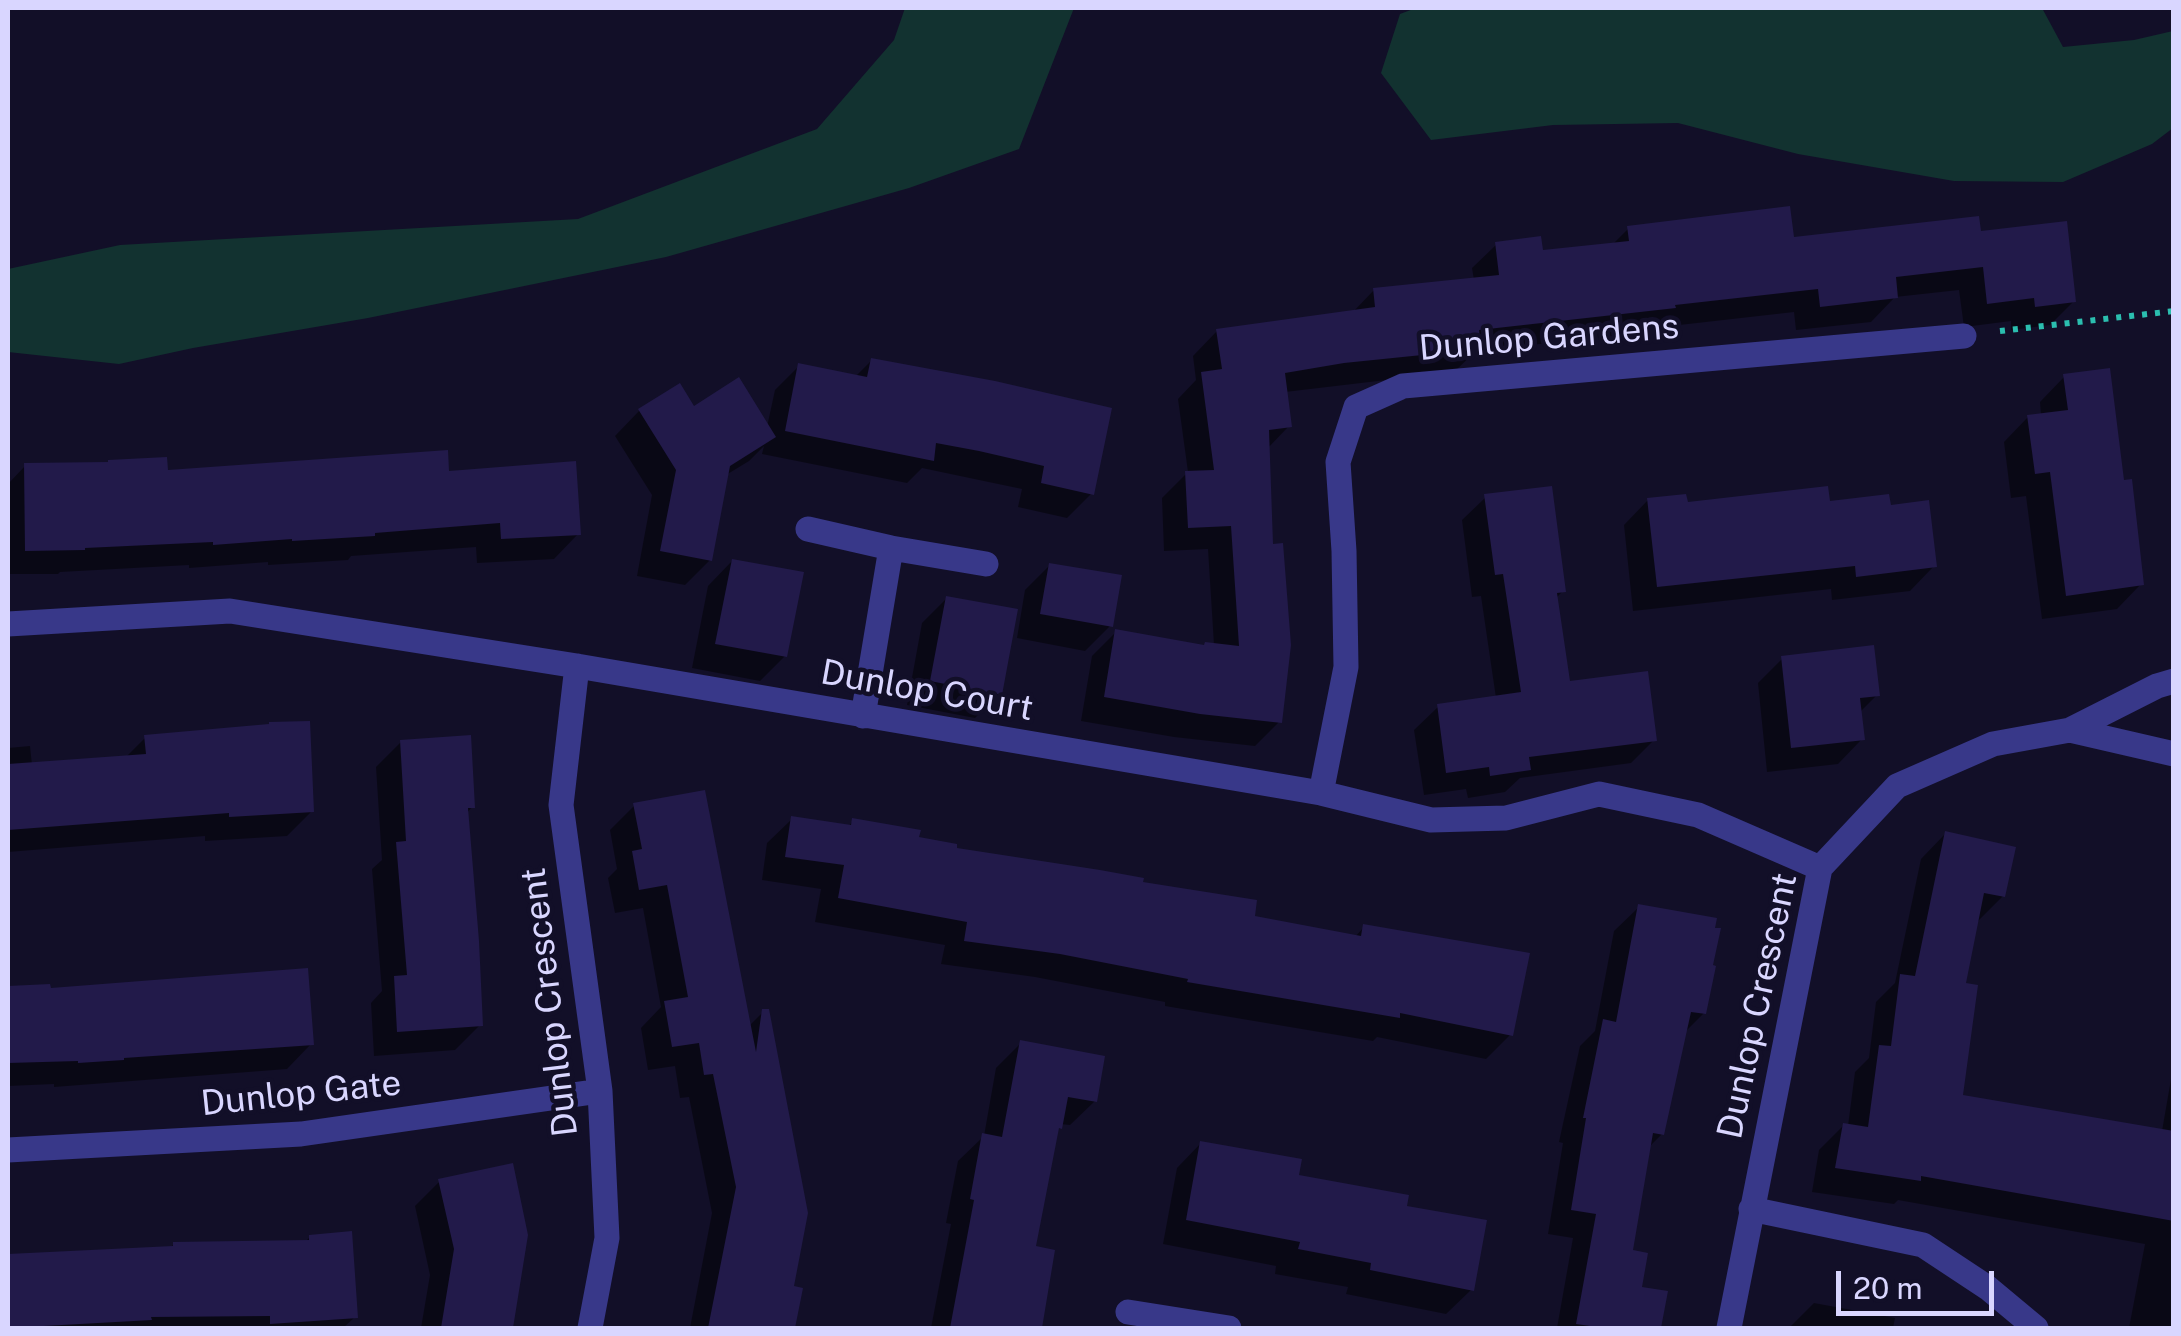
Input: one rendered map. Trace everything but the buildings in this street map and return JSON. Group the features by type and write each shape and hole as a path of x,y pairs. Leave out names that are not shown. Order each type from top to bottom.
{"street":[{"name":"Dunlop Gardens","path":"1321,793 1346,667 1338,462 1356,407 1403,386 1964,336"},
{"path":"808,530 986,564"},
{"path":"863,716 892,548"},
{"name":"Dunlop Court","path":"8,624 230,612 576,666 1321,793 1431,820 1506,818 1598,794 1698,815 1820,868"},
{"name":"Dunlop Crescent","path":"576,666 561,805 600,1091 607,1238 590,1328"},
{"path":"2070,730 2174,681"},
{"path":"2070,730 2174,754"},
{"name":"Dunlop Crescent","path":"1728,1328 1820,868 1898,786 1993,744 2070,730"},
{"name":"Dunlop Gate","path":"8,1150 301,1134 600,1091"},
{"path":"1752,1209 1923,1245 1988,1288 2036,1328"},
{"path":"1128,1312 1228,1328"}],"path":[{"path":"1964,336 2174,310"}],"green space":[{"path":"905,8 1074,8 1019,149 909,188 666,257 368,318 119,364 8,352 8,269 120,245 578,219 817,129 894,40"},
{"path":"1416,8 2042,8 2063,47 2134,40 2173,31 2173,128 2152,144 2063,182 1954,181 1798,154 1678,123 1553,125 1431,140 1381,73 1400,14"}]}
